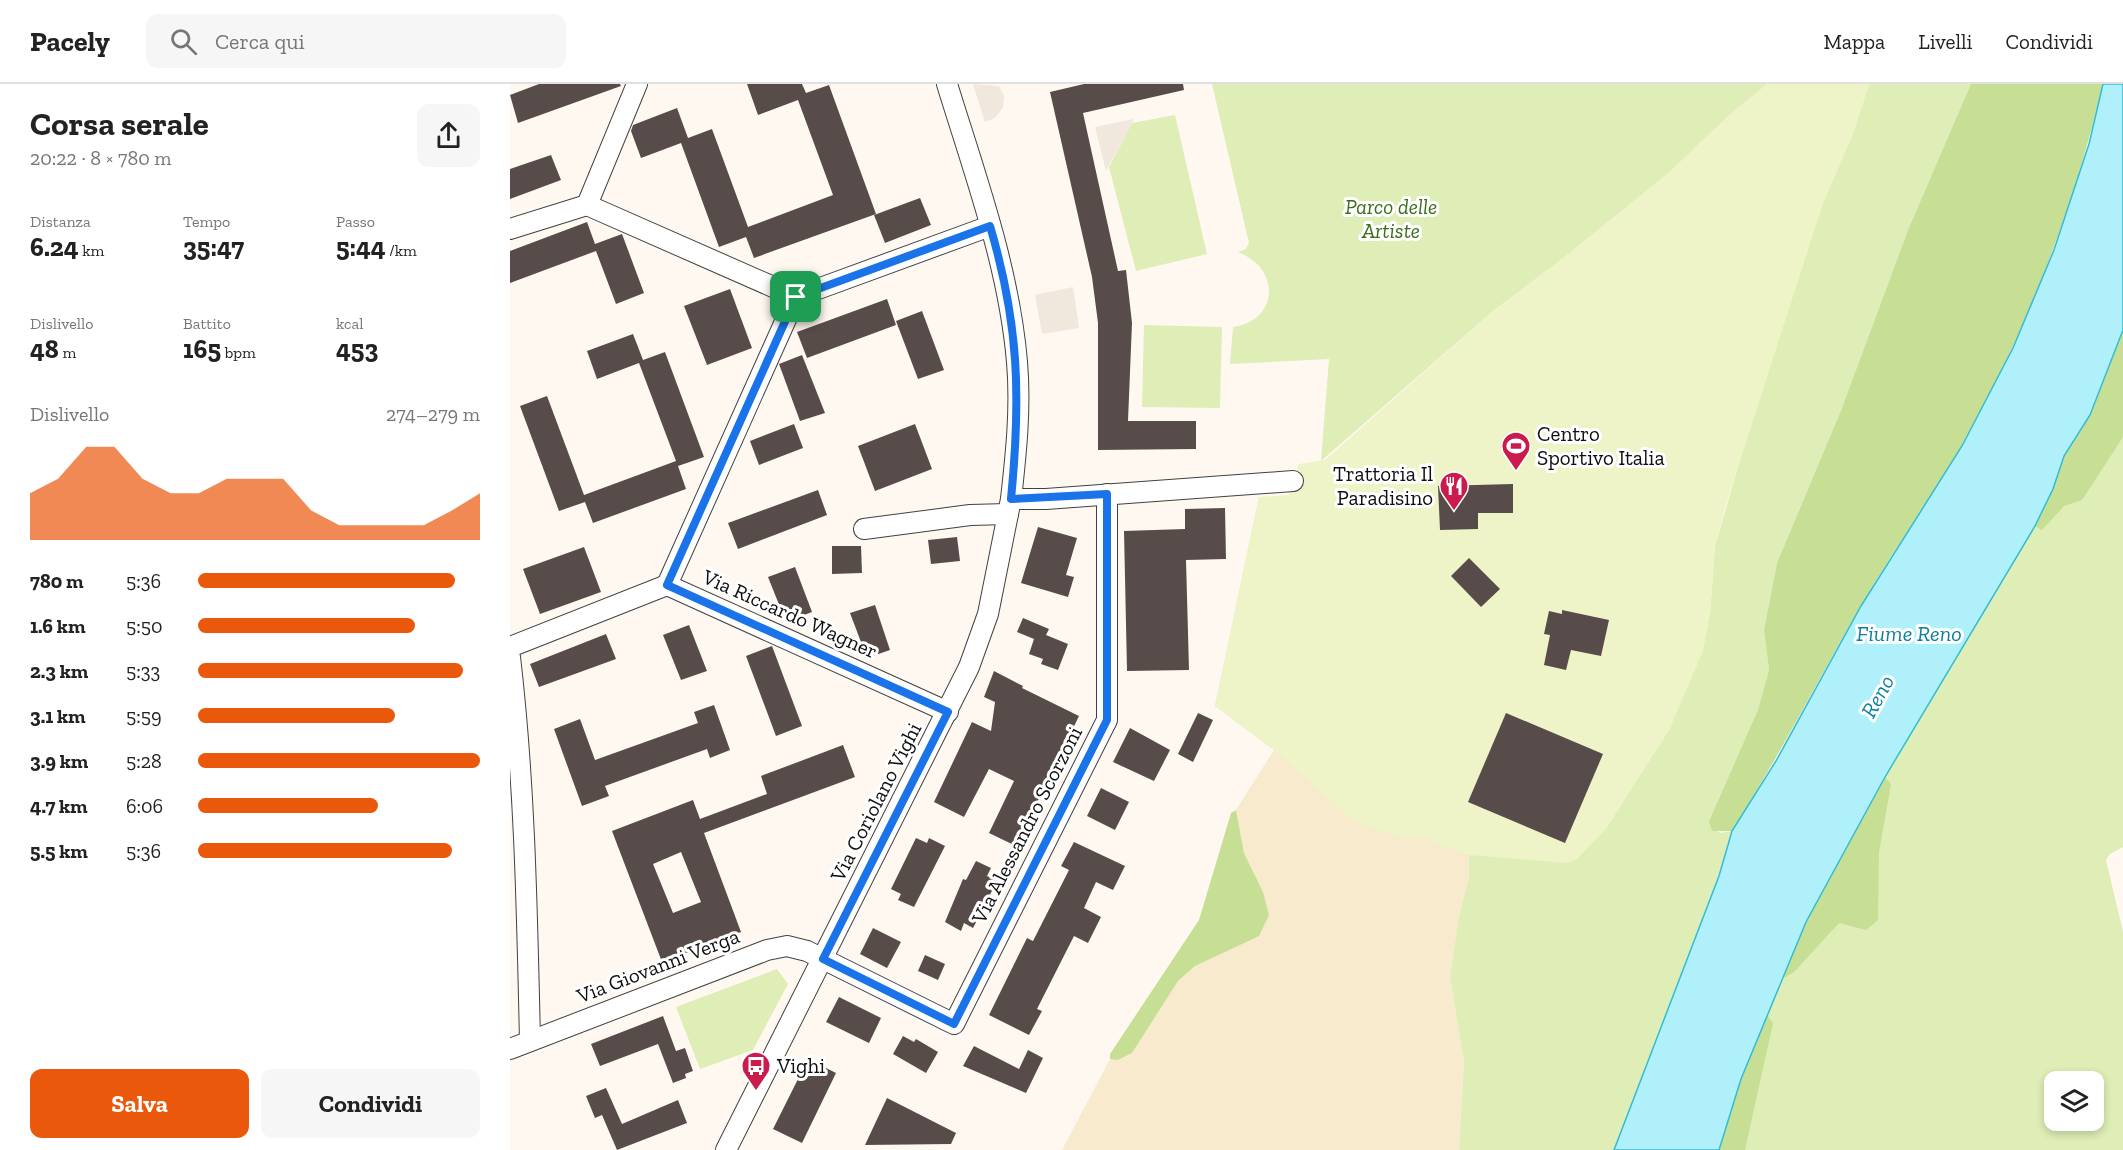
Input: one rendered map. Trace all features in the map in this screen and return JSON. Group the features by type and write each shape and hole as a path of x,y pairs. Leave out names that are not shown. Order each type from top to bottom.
{"street":[{"path":"587,205 636,84"},
{"name":"Via Coriolano Vighi","path":"729,1146 969,667 988,614 1010,507 1018,416 1017,363 1003,268 947,84"},
{"path":"510,229 587,205 796,297 990,226"},
{"path":"667,585 796,297"},
{"path":"864,529 1107,494 1293,481"},
{"name":"Via Alessandro Scorzoni","path":"823,959 954,1024 1107,720 1107,494"},
{"name":"Via Riccardo Wagner","path":"510,647 667,585 948,712"},
{"path":"510,657 520,744 526,850 530,1041"},
{"name":"Via Giovanni Verga","path":"510,1050 780,946 794,946 823,959"}],"shaded area":[{"path":"973,84 999,86 1004,96 1003,107 995,118 985,122"},
{"path":"1134,119 1132,123 1106,171 1095,127"},
{"path":"1073,287 1079,328 1042,334 1035,295"},
{"path":"1274,750 1354,821 1397,836 1426,838 1469,855 1469,877 1459,916 1450,977 1464,1062 1459,1150 1062,1150 1110,1059 1118,1060 1132,1053 1178,981 1195,966 1216,956 1263,892 1244,853 1236,810"}],"green space":[{"name":"Parco delle Artiste","path":"1212,84 1832,84 1703,140 1672,170 1566,256 1493,311 1321,461 1329,359 1230,364 1233,327 1248,323 1259,315 1266,305 1269,294 1268,282 1262,270 1252,260 1238,252 1246,249 1249,243"},
{"name":"Centro Sportivo Italia","path":"1767,84 1869,84 1854,131 1823,203 1725,508 1715,546 1710,614 1703,651 1670,728 1605,830 1576,860 1566,863 1469,855 1426,838 1397,836 1354,821 1274,750 1215,706 1259,497 1289,495 1299,464 1325,460 1493,311 1566,256 1672,170 1730,114"},
{"path":"1869,84 1971,84 1842,408 1777,563 1764,630 1769,670 1758,711 1709,821 1720,833 1732,831 1720,872 1677,992 1614,1150 1459,1150 1464,1062 1450,977 1459,916 1469,877 1469,855 1426,838 1397,836 1354,821 1274,750 1215,706 1259,497 1596,838 1605,830 1670,728 1710,614 1715,546 1753,416 1823,203 1854,131"},
{"path":"1971,84 2103,84 2077,178 2045,270 2027,315 1985,403 1950,466 1860,607 1732,831 1712,831 1709,821 1758,710 1769,670 1764,630 1777,563 1842,408 1909,228"},
{"path":"1175,115 1207,254 1136,271 1109,167 1132,123"},
{"path":"1144,325 1222,327 1220,408 1142,407"},
{"path":"2123,330 2123,847 2110,854 2106,860 2123,932 2123,1150 1719,1150 1741,1079 1806,922"},
{"path":"2123,330 2123,437 2082,500 2064,506 2042,530 2035,526 2053,489 2064,456 2090,415"},
{"path":"1885,777 1891,784 1879,852 1878,920 1866,930 1839,923 1794,972 1782,979 1806,922"},
{"path":"1236,810 1244,853 1263,892 1269,915 1259,936 1195,966 1178,981 1132,1053 1118,1060 1110,1059 1110,1054 1199,920 1231,813"},
{"path":"777,969 788,984 753,1050 700,1069 676,1007"},
{"path":"1767,1015 1773,1023 1745,1150 1719,1150 1741,1079"}],"water":[{"name":"Fiume Reno","path":"2103,84 2123,84 2123,330 2090,415 2064,456 2053,489 2035,526 1885,777 1806,922 1741,1079 1719,1150 1614,1150 1719,876 1732,831 1776,761 1861,606 1962,446 2013,348 2054,250 2089,144"}],"building":[{"path":"539,84 620,84 621,86 518,123 510,95"},
{"path":"747,84 802,84 806,93 829,85 876,214 754,258 746,237 719,247 681,143 641,158 631,131 633,125 677,108 688,138 712,129 748,227 833,195 798,100 758,115"},
{"path":"1084,84 1183,84 1184,90 1083,113 1118,271 1126,270 1132,323 1128,421 1196,421 1196,449 1098,450 1098,323 1092,277 1050,92"},
{"path":"551,155 561,180 510,199 510,169"},
{"path":"920,198 931,225 885,243 874,215"},
{"path":"587,222 595,244 622,234 644,293 616,304 596,251 510,283 510,251"},
{"path":"730,289 752,348 707,365 684,306"},
{"path":"887,299 896,325 807,358 797,332"},
{"path":"922,311 944,370 918,379 896,321"},
{"path":"633,334 643,360 665,352 704,457 678,466 686,489 593,523 585,502 559,511 520,406 547,396 584,495 676,461 639,363 597,379 587,351"},
{"path":"802,355 825,413 800,421 779,364"},
{"path":"794,424 803,448 759,465 750,441"},
{"path":"915,424 932,469 875,491 858,446"},
{"path":"1513,484 1513,513 1478,513 1478,529 1440,530 1438,486"},
{"path":"818,490 827,515 738,549 728,523"},
{"path":"1225,508 1226,559 1186,560 1189,670 1127,671 1124,531 1185,529 1185,509"},
{"path":"1038,527 1077,538 1066,575 1074,577 1068,597 1021,583"},
{"path":"957,537 960,561 931,564 928,540"},
{"path":"832,546 861,546 862,573 832,574"},
{"path":"584,547 601,592 540,614 523,569"},
{"path":"1469,558 1500,589 1481,607 1451,576"},
{"path":"795,567 812,612 786,622 768,577"},
{"path":"875,605 890,650 867,658 850,613"},
{"path":"1562,610 1609,620 1601,656 1571,650 1566,670 1544,665 1550,635 1544,634 1549,611 1562,614"},
{"path":"1023,618 1049,629 1046,635 1068,644 1058,670 1041,664 1043,659 1029,654 1034,639 1017,632"},
{"path":"689,625 707,671 681,680 663,635"},
{"path":"606,634 616,659 539,687 530,664"},
{"path":"772,646 802,726 776,736 746,656"},
{"path":"994,671 1023,686 1022,688 1079,716 1016,846 989,833 1014,781 989,769 964,817 934,802 972,722 991,731 995,702 984,697"},
{"path":"714,705 730,750 710,758 707,749 605,786 609,796 582,806 554,729 580,719 595,760 698,723 694,712"},
{"path":"1198,713 1213,720 1193,762 1178,754"},
{"path":"1506,713 1603,754 1565,843 1468,802"},
{"path":"1130,728 1170,750 1154,781 1113,762"},
{"path":"843,745 855,777 704,833 741,932 662,962 612,831 693,800 700,819 767,794 761,776","holes":["681,852 701,902 673,913 653,864"]},
{"path":"1101,788 1129,802 1115,830 1087,816"},
{"path":"916,838 927,843 929,838 945,846 914,907 898,900 901,894 891,889"},
{"path":"1074,842 1125,866 1113,890 1096,882 1084,908 1101,917 1088,943 1074,936 1037,1009 1042,1011 1029,1035 989,1015 1027,938 1033,941 1069,870 1061,866"},
{"path":"976,861 991,868 987,876 997,881 973,928 964,923 961,931 945,922 963,879 966,880"},
{"path":"873,928 901,942 887,968 860,954"},
{"path":"925,955 945,964 938,980 918,971"},
{"path":"839,997 881,1018 869,1043 826,1022"},
{"path":"663,1016 676,1051 685,1048 693,1071 685,1074 686,1078 673,1083 658,1044 600,1066 591,1044"},
{"path":"903,1036 914,1042 916,1039 938,1052 926,1073 893,1054"},
{"path":"974,1046 1019,1069 1028,1050 1043,1058 1026,1093 963,1066"},
{"path":"808,1059 836,1073 802,1143 773,1129"},
{"path":"606,1088 622,1124 678,1100 687,1123 617,1150 602,1115 595,1118 586,1096"},
{"path":"887,1098 956,1133 951,1144 865,1145"}],"place":[{"name":"Centro Sportivo Italia","path":"1516,472"},
{"name":"Trattoria Il Paradisino","path":"1454,512"},
{"name":"Vighi","path":"756,1092"}],"route":[{"path":"990,226 1003,268 1017,363 1018,416 1011,499 1028,500 1107,494 1107,720 954,1024 823,959 948,712 667,585 796,297 990,226"}],"water label":[{"name":"Reno","path":"1877,696"}]}
